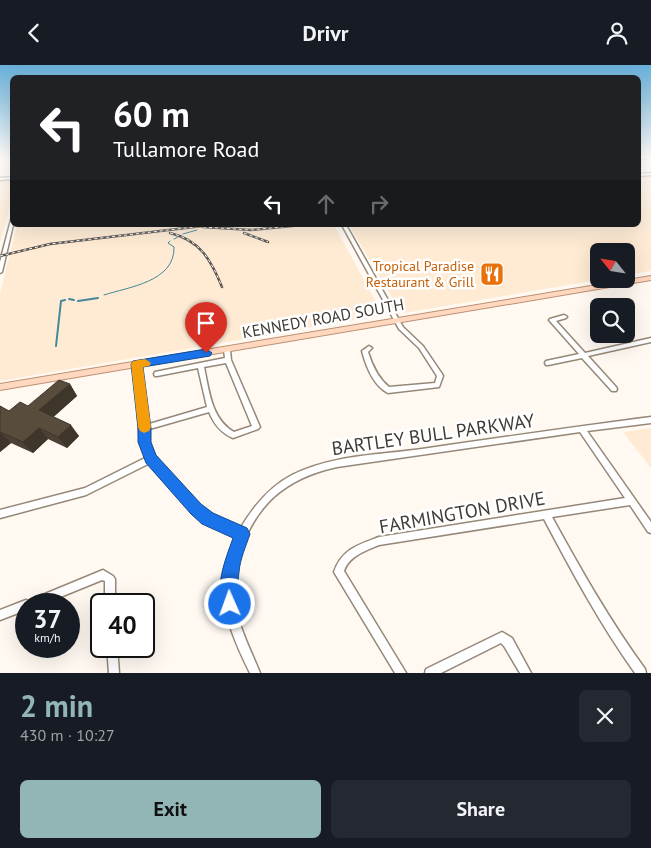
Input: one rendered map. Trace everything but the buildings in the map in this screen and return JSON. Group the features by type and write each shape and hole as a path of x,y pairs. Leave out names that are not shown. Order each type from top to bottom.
{"main road":[{"name":"KENNEDY ROAD SOUTH","path":"0,387 651,278"}],"street":[{"path":"0,272 11,227"},
{"path":"345,227 405,334 421,347 440,376 437,385 388,389 381,384 368,363 365,351 368,348"},
{"path":"564,317 552,320 614,389"},
{"path":"548,363 651,340"},
{"path":"201,366 210,409 226,432 233,435 256,427 228,360 227,349"},
{"path":"157,374 228,360"},
{"path":"137,364 144,442 151,459 196,509 208,519 242,534"},
{"path":"144,428 210,409"},
{"name":"BARTLEY BULL PARKWAY","path":"255,673 241,644 228,593 230,570 242,534 260,506 273,492 307,472 348,460 388,457 651,420"},
{"path":"582,430 651,529"},
{"path":"0,516 86,491 151,459"},
{"name":"FARMINGTON DRIVE","path":"400,673 339,572 340,565 345,558 380,541 631,501"},
{"path":"546,514 589,595 641,673"},
{"path":"58,593 103,575 110,579 110,593"},
{"path":"0,615 15,609"},
{"path":"430,673 502,637 508,642 526,673"},
{"path":"113,658 114,673"}],"shaded area":[{"path":"0,185 10,185 10,206 0,243"},
{"path":"641,185 651,185 651,271 635,274 635,243 590,243 590,281 404,313 400,311 350,227 641,227"},
{"path":"16,227 335,227 382,313 379,316 0,381 0,293"},
{"path":"651,428 651,468 623,432"}],"waterway":[{"path":"183,234 197,230"},
{"path":"174,239 178,237"},
{"path":"104,295 137,286 159,275 167,268 172,259 174,247 168,243 170,241"},
{"path":"78,301 98,298"},
{"path":"69,299 74,300"},
{"path":"56,346 61,301 65,300"}],"railway":[{"path":"0,256 50,244 194,227"},
{"path":"203,227 251,230 282,227"},
{"path":"170,233 180,236 197,246 209,260 222,287"},
{"path":"244,233 268,242"}],"slow traffic":[{"path":"144,427 137,364 145,363"}],"place":[{"name":"Tropical Paradise Restaurant & Grill","path":"492,274"}],"route":[{"path":"206,353 137,364 144,442 151,459 196,509 208,519 242,534 230,570 228,593 230,604"}]}
